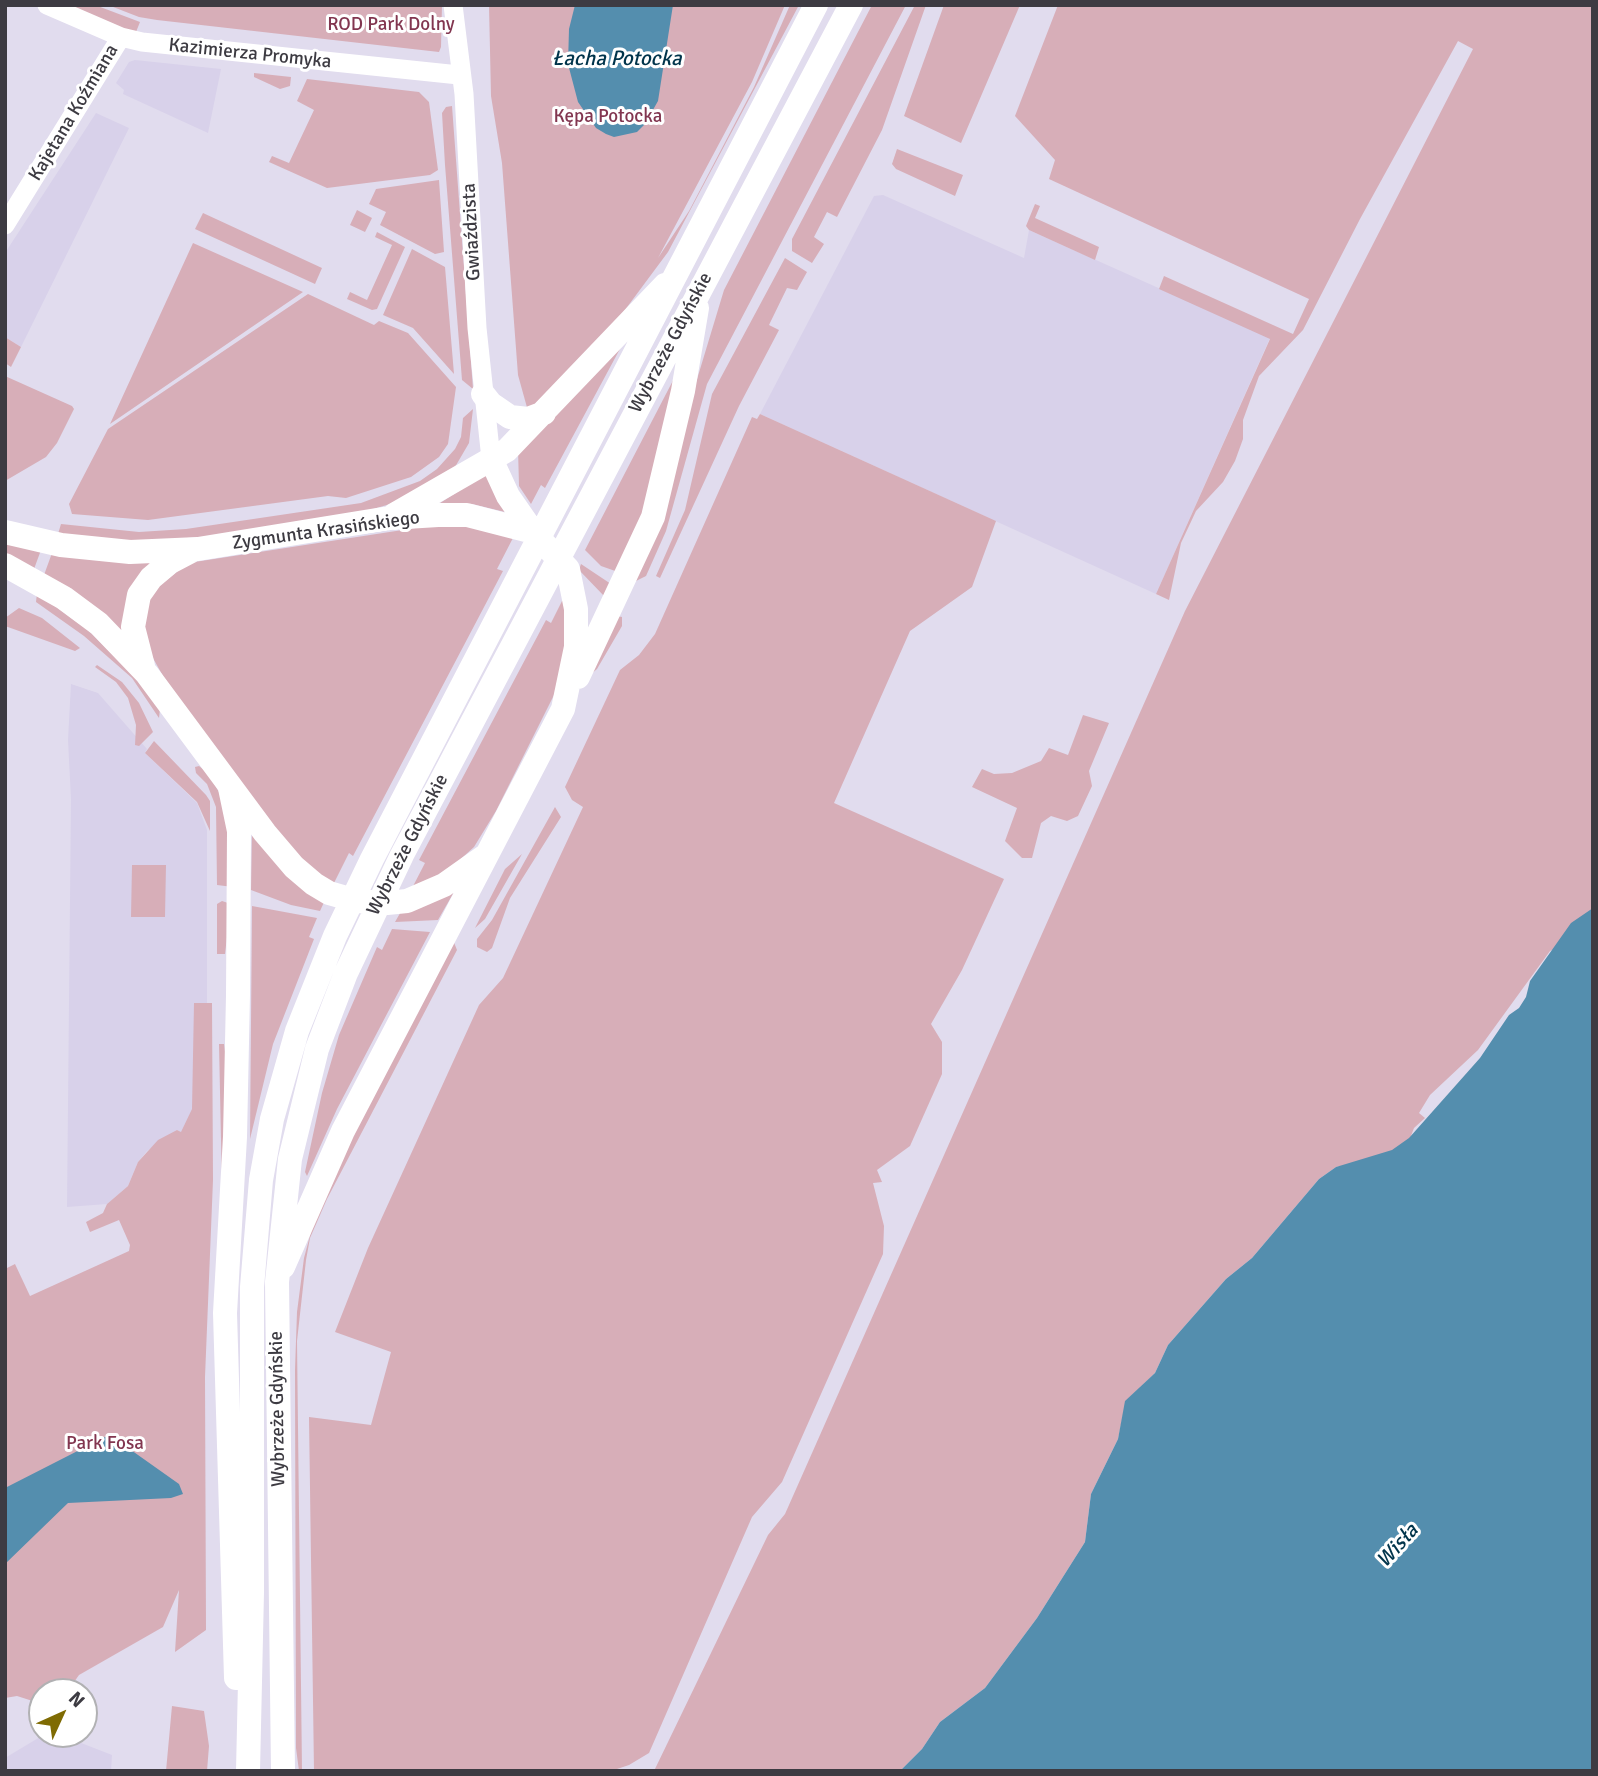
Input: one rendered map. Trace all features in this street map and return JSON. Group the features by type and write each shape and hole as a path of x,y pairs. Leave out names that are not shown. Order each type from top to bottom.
{"main road":[{"name":"Wybrzeże Gdyńskie","path":"247,1759 252,1605 250,1331 258,1206 272,1119 286,1066 310,995 372,859 684,264 816,5"},
{"name":"Wybrzeże Gdyńskie","path":"284,1771 277,1282 286,1186 299,1111 317,1049 361,939 402,855 851,5"},
{"path":"389,518 507,450 684,264"},
{"path":"277,1282 343,1131 562,709 626,580 653,517 683,391 701,285"},
{"path":"483,394 491,404 510,417 519,419 544,414"},
{"path":"491,459 508,496 533,532 568,569 576,609 576,647 562,709"},
{"name":"Zygmunta Krasińskiego","path":"5,532 90,550 131,552 198,549 389,518 467,515 533,532"},
{"path":"147,674 138,654 133,627 139,595 151,578 170,562 198,549"},
{"path":"5,565 64,598 99,624 147,674 230,788 294,867 314,884 340,897 371,903 407,901 444,885 488,853"},
{"path":"230,788 239,831 238,995 235,1137 225,1312 235,1653 238,1702 247,1759"}],"street":[{"name":"Kazimierza Promyka","path":"47,5 121,37 228,52 459,75"},
{"name":"Gwiaździsta","path":"453,5 459,75 464,94 483,394 491,459"},
{"name":"Kajetana Koźmiana","path":"7,220 121,37"}],"shaded area":[{"path":"135,60 221,69 208,133 123,94 124,90 116,83 129,62"},
{"path":"96,113 129,128 21,347 5,337 5,253"},
{"path":"883,195 1024,258 1029,230 1270,338 1156,594 760,414 874,196"},
{"path":"71,684 98,693 147,749 145,753 197,803 207,830 207,1146 177,1130 147,1151 138,1162 128,1186 107,1204 67,1207 71,799 68,740"},
{"path":"28,1744 28,1748 94,1748 112,1755 111,1771 5,1771 5,1758"}],"green space":[{"path":"64,5 95,5 140,22 136,32 106,25"},
{"name":"ROD Park Dolny","path":"108,5 442,5 441,47 439,52 157,20 139,17"},
{"name":"Kępa Potocka","path":"489,5 785,5 752,82 658,258 689,211 754,87 790,5 799,5 668,252 616,322 528,411 518,375 502,163 491,96"},
{"path":"872,5 906,5 707,384 666,531 646,576 636,581 724,290"},
{"path":"915,5 926,5 882,130 837,217 827,212 814,237 824,244 812,263 792,251 792,239"},
{"path":"944,5 1020,5 961,143 904,116"},
{"path":"1058,5 1593,5 1593,929 1550,951 1478,1050 1430,1095 1419,1113 1425,1118 1414,1128 1404,1154 1336,1167 1319,1179 1252,1258 1226,1279 1168,1345 1155,1373 1126,1401 1118,1439 1091,1494 1085,1542 1037,1618 985,1688 940,1722 922,1749 900,1771 654,1771 768,1535 785,1514 1185,611 1473,49 1458,41 1360,219 1303,330 1259,376 1243,420 1243,439 1235,461 1223,482 1196,511 1181,543 1169,600 1156,594 1270,339 1159,289 1164,276 1293,334 1309,299 1049,179 1055,160 1015,116"},
{"path":"254,73 291,77 290,86 280,89 254,77"},
{"path":"307,79 419,92 429,102 438,170 430,175 327,188 269,162 272,156 289,163 314,110 297,101"},
{"path":"452,106 473,389 462,380 445,165 442,113 446,107"},
{"path":"897,149 963,175 955,196 896,169 892,164"},
{"path":"439,180 444,252 435,254 380,225 386,212 369,204 376,189"},
{"path":"1035,204 1040,206 1035,218 1099,247 1095,260 1029,230 1026,226"},
{"path":"357,210 372,218 365,232 350,225"},
{"path":"203,213 322,268 315,284 195,229"},
{"path":"377,232 405,247 377,309 372,310 347,299 350,292 367,300 392,245 375,237"},
{"path":"193,243 303,292 110,424"},
{"path":"412,249 445,267 454,374 413,328 383,315"},
{"path":"785,258 807,272 797,290 787,288 769,325 779,330 739,406 660,578 656,576 685,510 712,394"},
{"path":"308,294 374,325 379,321 408,333 456,387 448,444 439,457 411,477 346,498 328,496 148,520 72,514 69,504 108,429"},
{"path":"628,334 545,488 541,485 531,504 519,486 518,449"},
{"path":"5,337 21,347 11,367 5,363"},
{"path":"680,367 653,487 621,573 601,566 585,550"},
{"path":"5,376 74,409 57,443 46,457 5,481"},
{"path":"473,409 469,443 455,467 397,502 363,512 216,536 129,542 58,534 61,524 139,532 186,529 361,503 420,481 437,469 455,449 461,437 463,418"},
{"path":"760,414 996,521 972,587 910,631 834,803 1004,879 962,970 931,1024 942,1042 942,1074 910,1146 877,1170 882,1182 873,1183 884,1226 883,1254 782,1482 752,1517 649,1753 629,1765 611,1771 314,1771 309,1417 371,1425 391,1352 335,1332 368,1248 479,1005 503,978 583,807 572,800 565,787 620,670 639,655 655,634 752,417 757,419"},
{"path":"488,472 505,512 472,504 437,505"},
{"path":"448,523 514,536 497,569 503,571 353,856 349,853 333,885 294,856 163,676 149,651 143,626 150,593 188,563"},
{"path":"5,541 41,550 34,569 5,554"},
{"path":"52,553 155,561 127,642 44,575"},
{"path":"581,564 611,584 604,596 579,570"},
{"path":"37,593 88,630 133,675 160,709 159,718 132,678 84,636 36,602"},
{"path":"565,595 571,622 556,691 496,811 474,847 453,866 410,892 425,863 419,860 546,620 551,623"},
{"path":"19,608 42,618 80,648 75,651 5,626 5,618"},
{"path":"617,616 622,617 622,626 597,669 590,675"},
{"path":"97,665 122,682 139,703 153,732 139,746 135,745 136,725 128,698 116,682 95,667"},
{"path":"1083,715 1109,723 1089,771 1092,786 1078,816 1067,821 1051,816 1041,823 1032,858 1022,858 1005,841 1017,808 972,787 982,769 994,774 1012,773 1041,761 1049,748 1068,755"},
{"path":"154,741 210,801 210,831 197,802 145,753"},
{"path":"199,766 209,774 225,803 233,887 217,885 216,807 207,784 196,773 195,767"},
{"path":"555,807 561,817 510,898 492,948 487,952 477,947 477,939 492,920"},
{"path":"252,833 326,898 320,911 291,905 251,890"},
{"path":"522,854 485,919 475,928 505,869"},
{"path":"132,865 166,865 165,917 131,917"},
{"path":"454,892 438,920 395,922 403,908"},
{"path":"222,901 231,904 225,954 217,954 217,904"},
{"path":"252,906 317,918 309,937 314,939 273,1044 250,1139"},
{"path":"392,929 430,932 337,1109 307,1176 305,1172 322,1093 339,1035 377,947 382,950"},
{"path":"453,940 457,950 327,1199 310,1238 297,1341 302,1771 299,1771 296,1748 295,1370 297,1312 304,1258 320,1198"},
{"name":"Park Fosa","path":"194,1003 212,1003 213,1180 205,1377 206,1630 175,1652 179,1590 163,1627 77,1678 28,1678 28,1700 17,1696 5,1698 5,1269 15,1264 30,1296 129,1251 130,1245 119,1220 90,1232 86,1222 103,1213 107,1204 128,1186 138,1162 158,1140 177,1130 181,1132 192,1109"},
{"path":"219,1044 224,1044 229,1082 222,1188"},
{"path":"172,1706 204,1711 209,1746 207,1771 166,1771"}],"water":[{"name":"Łacha Potocka","path":"575,5 673,5 658,101 645,124 637,132 614,137 606,134 596,128 578,102 568,64 569,29"},
{"name":"Wisła","path":"1593,908 1593,1771 900,1771 922,1749 940,1722 985,1688 1037,1618 1085,1542 1091,1494 1118,1439 1125,1401 1155,1373 1168,1345 1226,1279 1252,1258 1319,1179 1336,1167 1392,1150 1409,1138 1480,1058 1509,1015 1519,1008 1526,997 1530,981 1571,923"},
{"path":"105,1437 114,1438 179,1484 183,1494 171,1498 68,1503 5,1564 5,1488"}]}
